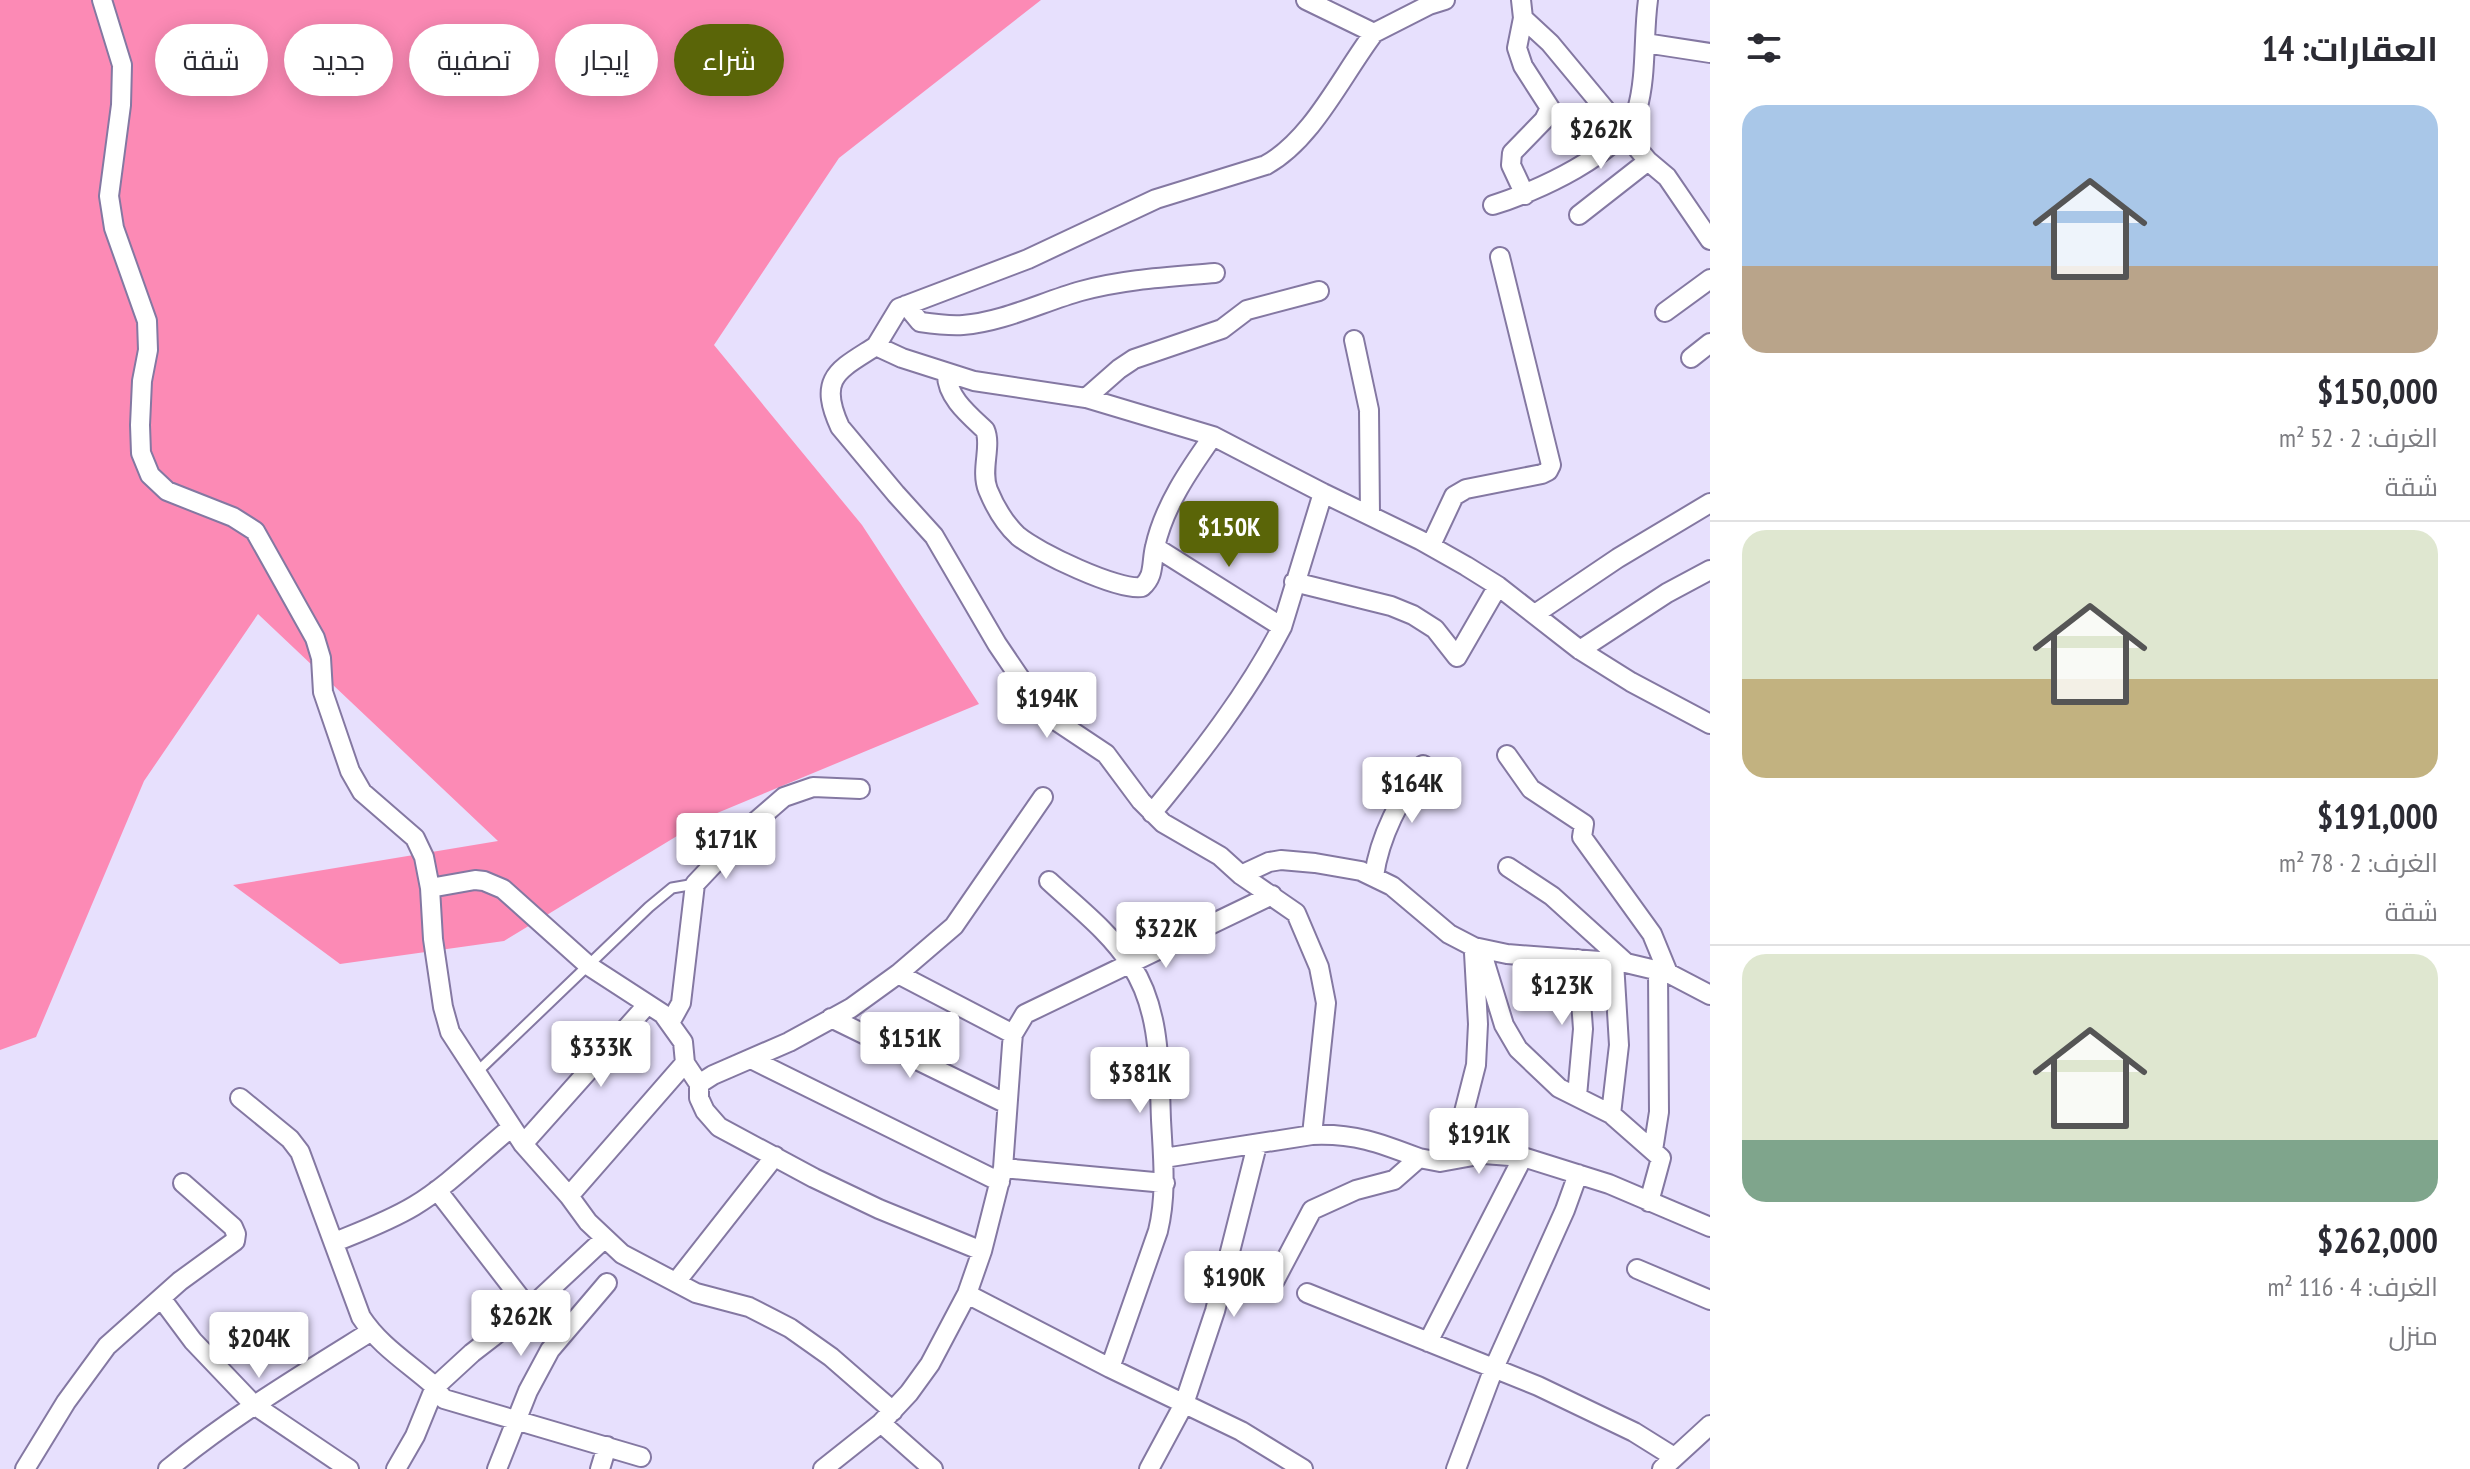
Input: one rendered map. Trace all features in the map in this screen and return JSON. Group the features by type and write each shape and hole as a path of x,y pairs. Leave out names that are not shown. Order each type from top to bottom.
{"street":[{"path":"102,0 122,65 121,105 109,196 114,228 147,321 141,453 150,475 167,491 233,517 255,531 315,638 321,658 323,692 350,771 362,792 415,838 424,857 447,1025 523,1144 604,1239 622,1254 676,1282 716,1299 749,1307 790,1328 831,1357 933,1469"},
{"path":"1306,0 1374,33"},
{"path":"1312,1135 1326,1003 1319,967 1296,913 1241,875 1220,856 1163,823 1106,754 1055,720 1037,703 997,644 934,536 840,427 831,402 833,384 848,362 876,346 893,314 906,305 1028,259 1156,199 1266,165 1279,158 1319,115 1350,64 1374,33 1445,0"},
{"path":"1493,205 1525,195 1560,178 1631,124 1637,111 1648,0"},
{"path":"1522,9 1648,161 1667,177 1710,240"},
{"path":"1522,9 1517,48 1523,66 1550,108 1544,120 1512,153 1511,165 1525,195"},
{"path":"1645,43 1710,53"},
{"path":"1579,215 1648,161"},
{"path":"1431,545 1454,496 1466,489 1542,474 1551,465 1500,257"},
{"path":"906,305 920,322 964,325 1118,283 1151,277 1215,273"},
{"path":"1665,312 1710,279"},
{"path":"1086,398 1134,359 1222,329 1247,310 1319,291"},
{"path":"1354,340 1369,410 1370,515"},
{"path":"1691,358 1710,343"},
{"path":"876,346 947,374 1086,398 1213,436 1431,545 1498,586 1580,650 1631,682 1710,724"},
{"path":"947,374 946,385 951,393 988,436 984,465 987,487 1007,525 1020,538 1096,576 1132,588 1142,587 1149,580 1155,547 1172,500 1213,436"},
{"path":"1152,813 1231,708 1282,627 1323,493"},
{"path":"1535,614 1618,558 1710,503"},
{"path":"1155,547 1282,627"},
{"path":"1580,650 1667,593 1708,574"},
{"path":"1294,582 1391,606 1413,615 1438,632 1455,657 1460,654 1498,586"},
{"path":"1507,755 1535,792 1584,824 1582,837 1657,941 1663,972 1659,1112 1653,1150"},
{"path":"1374,876 1382,840 1423,765"},
{"path":"671,1021 681,1003 695,884 747,829 784,797 813,787 860,789"},
{"path":"699,1084 831,1018 898,974 954,926 1043,797"},
{"path":"1241,875 1269,862 1292,860 1343,867 1374,876 1402,893 1449,934 1474,947 1507,954 1620,963 1663,972 1710,995"},
{"path":"1508,867 1552,896 1620,963 1619,1045 1611,1114"},
{"path":"430,888 465,881 491,883 503,889 589,966 663,1014 671,1021 683,1042 685,1063 699,1084 699,1098 705,1111 719,1127 879,1209 982,1251"},
{"path":"1049,881 1104,932 1130,964 1141,982 1155,1030 1164,1158 1163,1208 1158,1231 1110,1368"},
{"path":"823,1469 887,1417 930,1364 967,1294 1002,1175 1013,1034 1025,1014 1272,895"},
{"path":"1474,947 1489,973 1510,1038 1551,1082 1611,1114 1653,1150 1661,1161 1649,1202"},
{"path":"1452,1159 1476,1065 1478,1013 1474,947"},
{"path":"1577,1096 1583,1029 1578,959"},
{"path":"898,974 1013,1034"},
{"path":"523,1144 647,1005"},
{"path":"831,1018 1007,1104"},
{"path":"751,1059 1002,1175 1165,1183"},
{"path":"569,1196 685,1063"},
{"path":"240,1098 290,1139 300,1152 335,1242 346,1282 370,1332 406,1365 435,1387 444,1399 641,1457"},
{"path":"335,1242 390,1219 437,1190 512,1127"},
{"path":"1164,1158 1312,1135 1359,1137 1440,1162 1495,1154 1523,1157 1578,1174 1710,1227"},
{"path":"1149,1469 1184,1404 1215,1311 1257,1145"},
{"path":"676,1282 775,1156"},
{"path":"1428,1342 1523,1157"},
{"path":"1275,1280 1312,1210 1356,1190 1394,1180 1419,1158"},
{"path":"1456,1469 1494,1368 1578,1174"},
{"path":"25,1469 86,1371 107,1346 236,1238 233,1227 183,1183"},
{"path":"437,1190 529,1309"},
{"path":"396,1469 415,1436 435,1387 472,1353 529,1309 604,1239"},
{"path":"1637,1269 1710,1300"},
{"path":"497,1469 550,1350 607,1283"},
{"path":"1307,1293 1538,1386 1634,1432 1668,1463 1710,1425"},
{"path":"967,1294 1241,1431 1303,1469"},
{"path":"161,1298 193,1341 254,1405 349,1469"},
{"path":"168,1469 254,1405 370,1332"},
{"path":"600,1469 607,1446"}],"lane":[{"path":"476,1073 672,888 695,884"}],"shaded area":[{"path":"0,0 1041,0 839,158 714,345 862,525 979,704 710,816 504,941 340,964 233,885 498,841 258,614 144,781 36,1037 0,1050"}]}
